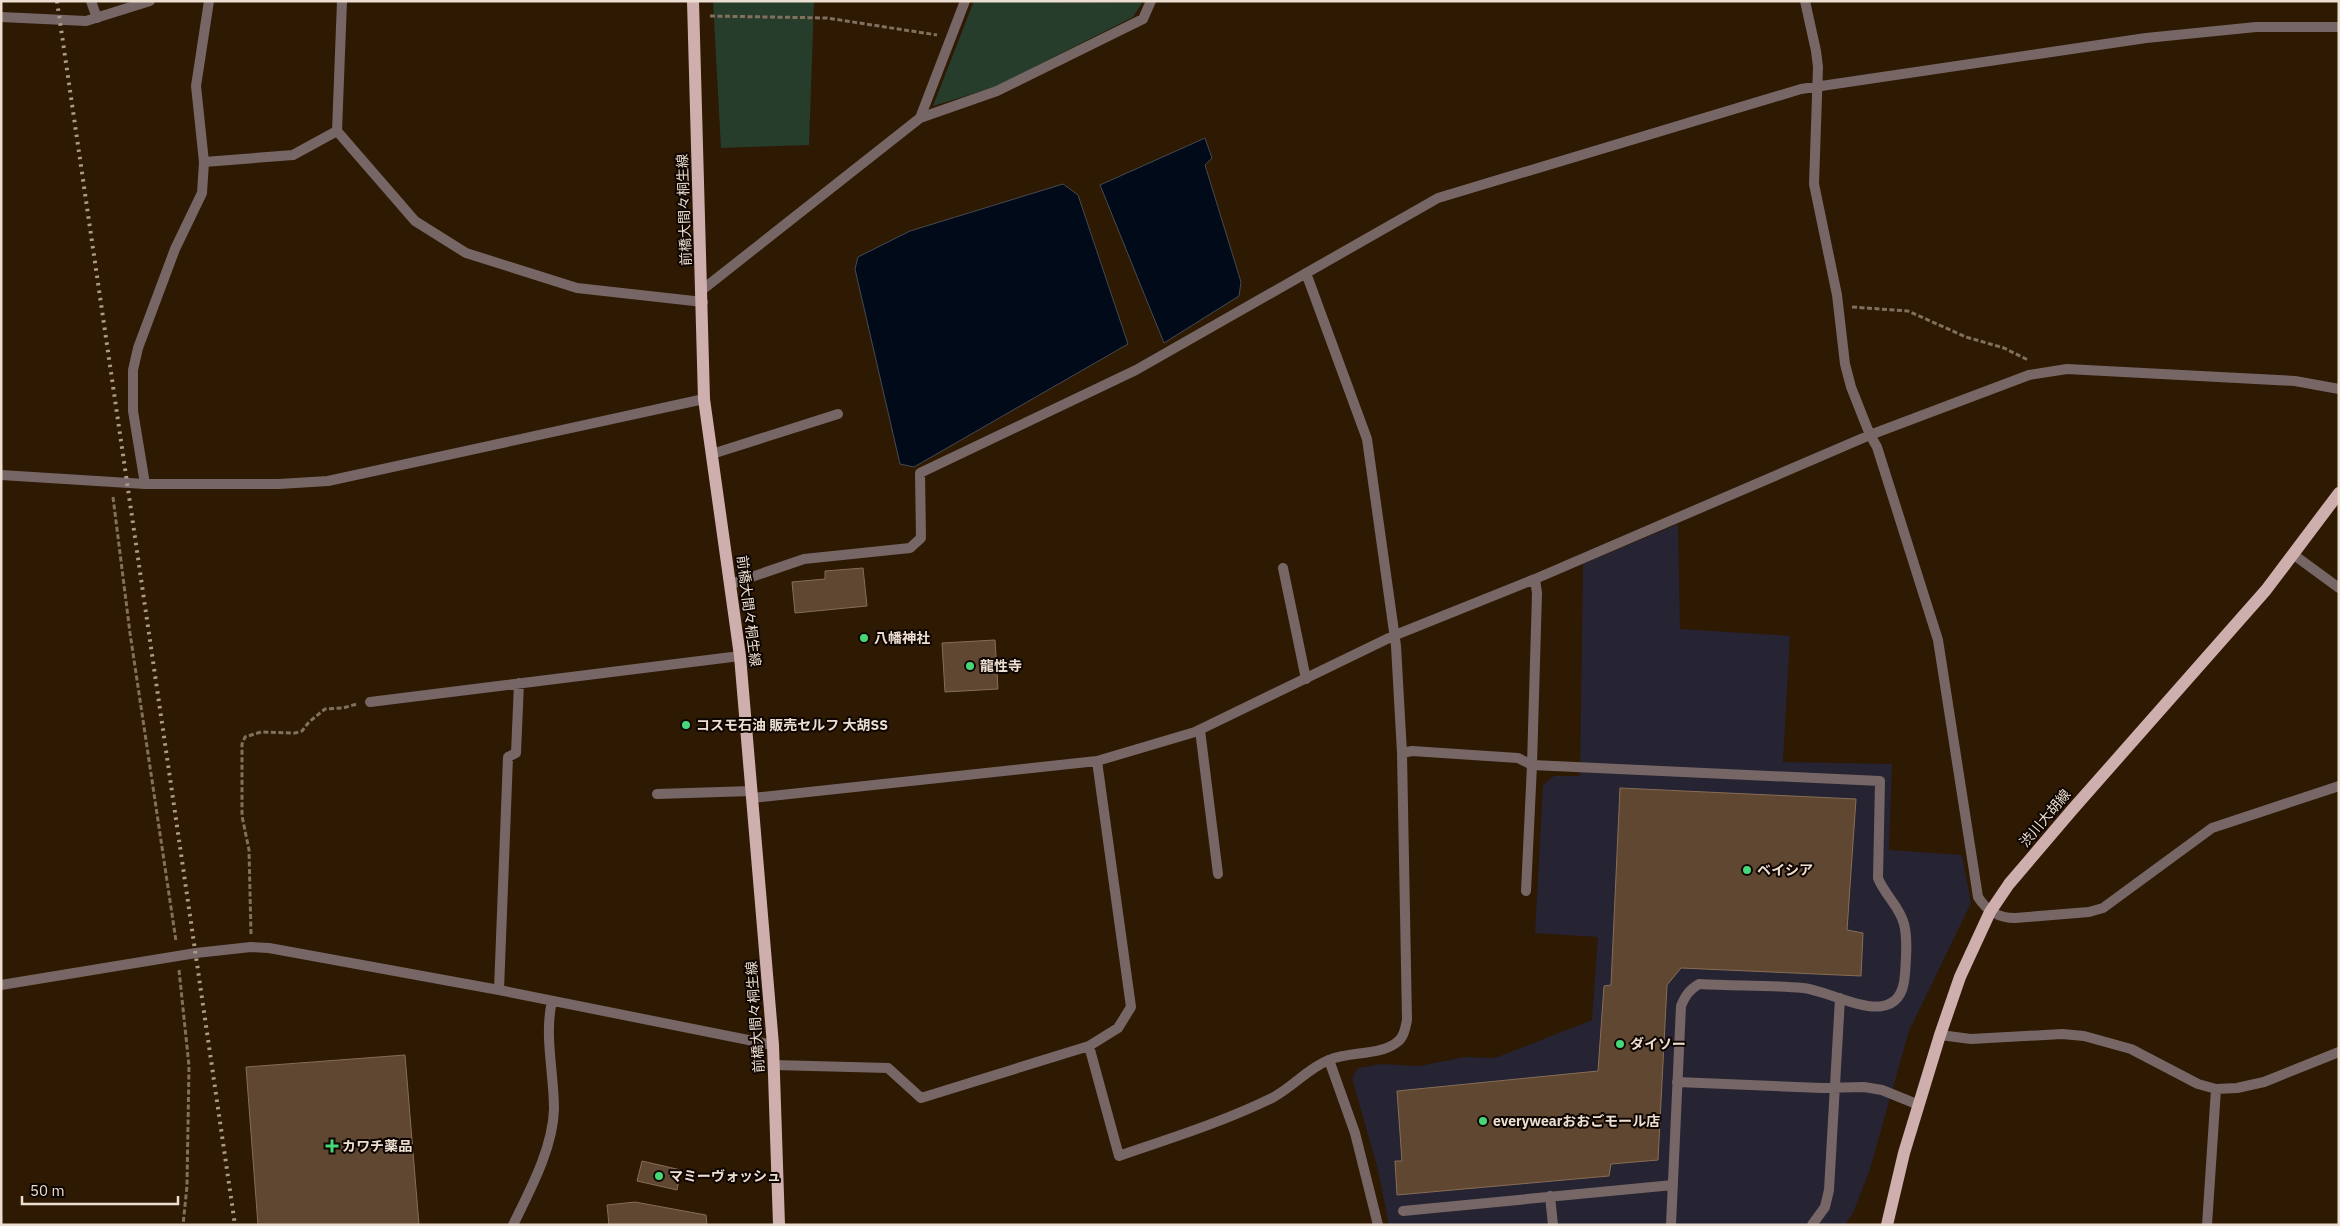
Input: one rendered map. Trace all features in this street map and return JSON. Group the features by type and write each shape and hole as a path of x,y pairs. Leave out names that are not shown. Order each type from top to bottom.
{"main road":[{"name":"前橋大間々桐生線","path":"693,1 704,399 740,656 773,1045 779,1225"},
{"name":"渋川大胡線","path":"1887,1225 1940,1035 1960,977 1990,912 2009,884 2072,810 2294,555 2339,493"}],"street":[{"path":"91,1 97,18"},
{"path":"1,17 60,22 86,21 150,1"},
{"path":"145,484 133,411 133,370 138,348 175,249 202,192 204,162 196,86 209,1"},
{"path":"342,1 337,131 415,221 466,253 577,288 702,296 920,118 997,91 1143,19 1151,1"},
{"path":"920,118 953,37 965,1"},
{"path":"1804,1 1816,51 1818,86 1814,184 1839,309 1840,336 1845,364 1851,387 1870,436 1877,447 1938,640 1978,897 1990,912 2004,918 2089,912 2103,908 2212,828 2339,786"},
{"path":"731,584 804,559 910,548 921,538 920,473 1136,370 1438,198 1800,89 2146,38 2256,27 2339,27"},
{"path":"204,162 293,154 337,131"},
{"path":"1089,1046 1119,1156 1238,1115 1288,1090 1316,1067 1329,1060 1345,1054 1388,1048 1397,1043 1403,1036 1408,1020 1402,752 1396,646 1367,439 1306,273"},
{"path":"657,794 752,795 1097,761 1200,730 1394,636 1535,579 1870,436 2016,378 2067,369 2295,381 2339,390"},
{"path":"1,475 145,484 280,484 328,481 704,399"},
{"path":"712,454 838,414"},
{"path":"2294,555 2339,588"},
{"path":"1283,568 1306,679"},
{"path":"1526,891 1537,593 1535,579"},
{"path":"370,702 740,656"},
{"path":"499,990 508,757 516,752 519,683"},
{"path":"1200,730 1218,874"},
{"path":"1402,752 1412,751 1518,758 1532,765 1880,780 1878,878 1882,890 1904,923 1906,936 1904,982 1900,993 1892,1002 1882,1007 1863,1007 1821,991 1802,988 1699,984 1685,995 1680,1006 1671,1225"},
{"path":"774,1065 888,1068 921,1098 1089,1046 1118,1028 1131,1007 1097,761"},
{"path":"1,985 178,956 251,947 269,948 499,990 773,1045"},
{"path":"1812,1225 1827,1201 1840,998"},
{"path":"514,1225 545,1153 554,1110 548,1016 552,1001"},
{"path":"1940,1035 1971,1039 2062,1034 2084,1036 2131,1049 2198,1084 2216,1089 2257,1084 2339,1052"},
{"path":"1329,1060 1355,1133 1378,1225"},
{"path":"1677,1082 1834,1088 1857,1087 1882,1090 1919,1105"},
{"path":"2208,1225 2216,1089"},
{"path":"1403,1211 1672,1185"},
{"path":"1550,1196 1553,1225"}],"path":[{"path":"694,16 827,18 953,37"},
{"path":"1839,309 1851,307 1913,312 1966,337 2010,351 2044,372"},
{"path":"111,481 130,633 178,956 189,1066 187,1186 183,1225"},
{"path":"251,947 249,850 242,816 242,744 245,737 261,732 295,733 302,731 309,722 325,709 343,708 370,702"}],"shaded area":[{"path":"1678,524 1680,629 1790,636 1783,762 1892,764 1889,850 1962,855 1971,903 1909,1031 1870,1169 1853,1213 1845,1225 1389,1225 1378,1170 1352,1078 1358,1068 1381,1064 1419,1066 1465,1057 1495,1058 1592,1020 1598,937 1535,933 1543,785 1554,776 1580,776 1583,564"}],"green space":[{"path":"713,1 814,1 809,145 721,148"},
{"path":"974,1 1142,3 1133,17 995,87 933,106"}],"water":[{"path":"1205,138 1212,158 1205,165 1241,282 1239,296 1164,343 1100,185"},
{"path":"1063,184 1078,195 1128,344 914,467 900,464 855,269 858,257 910,231"}],"building":[{"path":"863,568 867,606 795,613 792,582 825,579 825,571"},
{"name":"龍性寺","path":"995,640 998,689 945,692 942,643"},
{"path":"1620,788 1856,799 1847,930 1863,933 1861,976 1681,968 1667,985 1658,1160 1611,1164 1609,1176 1397,1195 1395,1161 1402,1161 1397,1091 1598,1071 1604,986 1611,985"},
{"name":"カワチ薬品","path":"405,1055 419,1225 258,1225 246,1067"},
{"name":"マミーヴォッシュ","path":"642,1161 681,1170 677,1190 637,1181"},
{"path":"635,1202 706,1215 707,1225 609,1225 607,1205"}],"railway":[{"path":"57,1 235,1225"}],"place":[{"name":"八幡神社","path":"864,638"},
{"name":"龍性寺","path":"970,666"},
{"name":"コスモ石油 販売セルフ 大胡SS","path":"686,725"},
{"name":"ベイシア","path":"1747,870"},
{"name":"ダイソー","path":"1620,1044"},
{"name":"everywearおおごモール店","path":"1483,1121"},
{"name":"カワチ薬品","path":"332,1146"},
{"name":"マミーヴォッシュ","path":"659,1176"}]}
